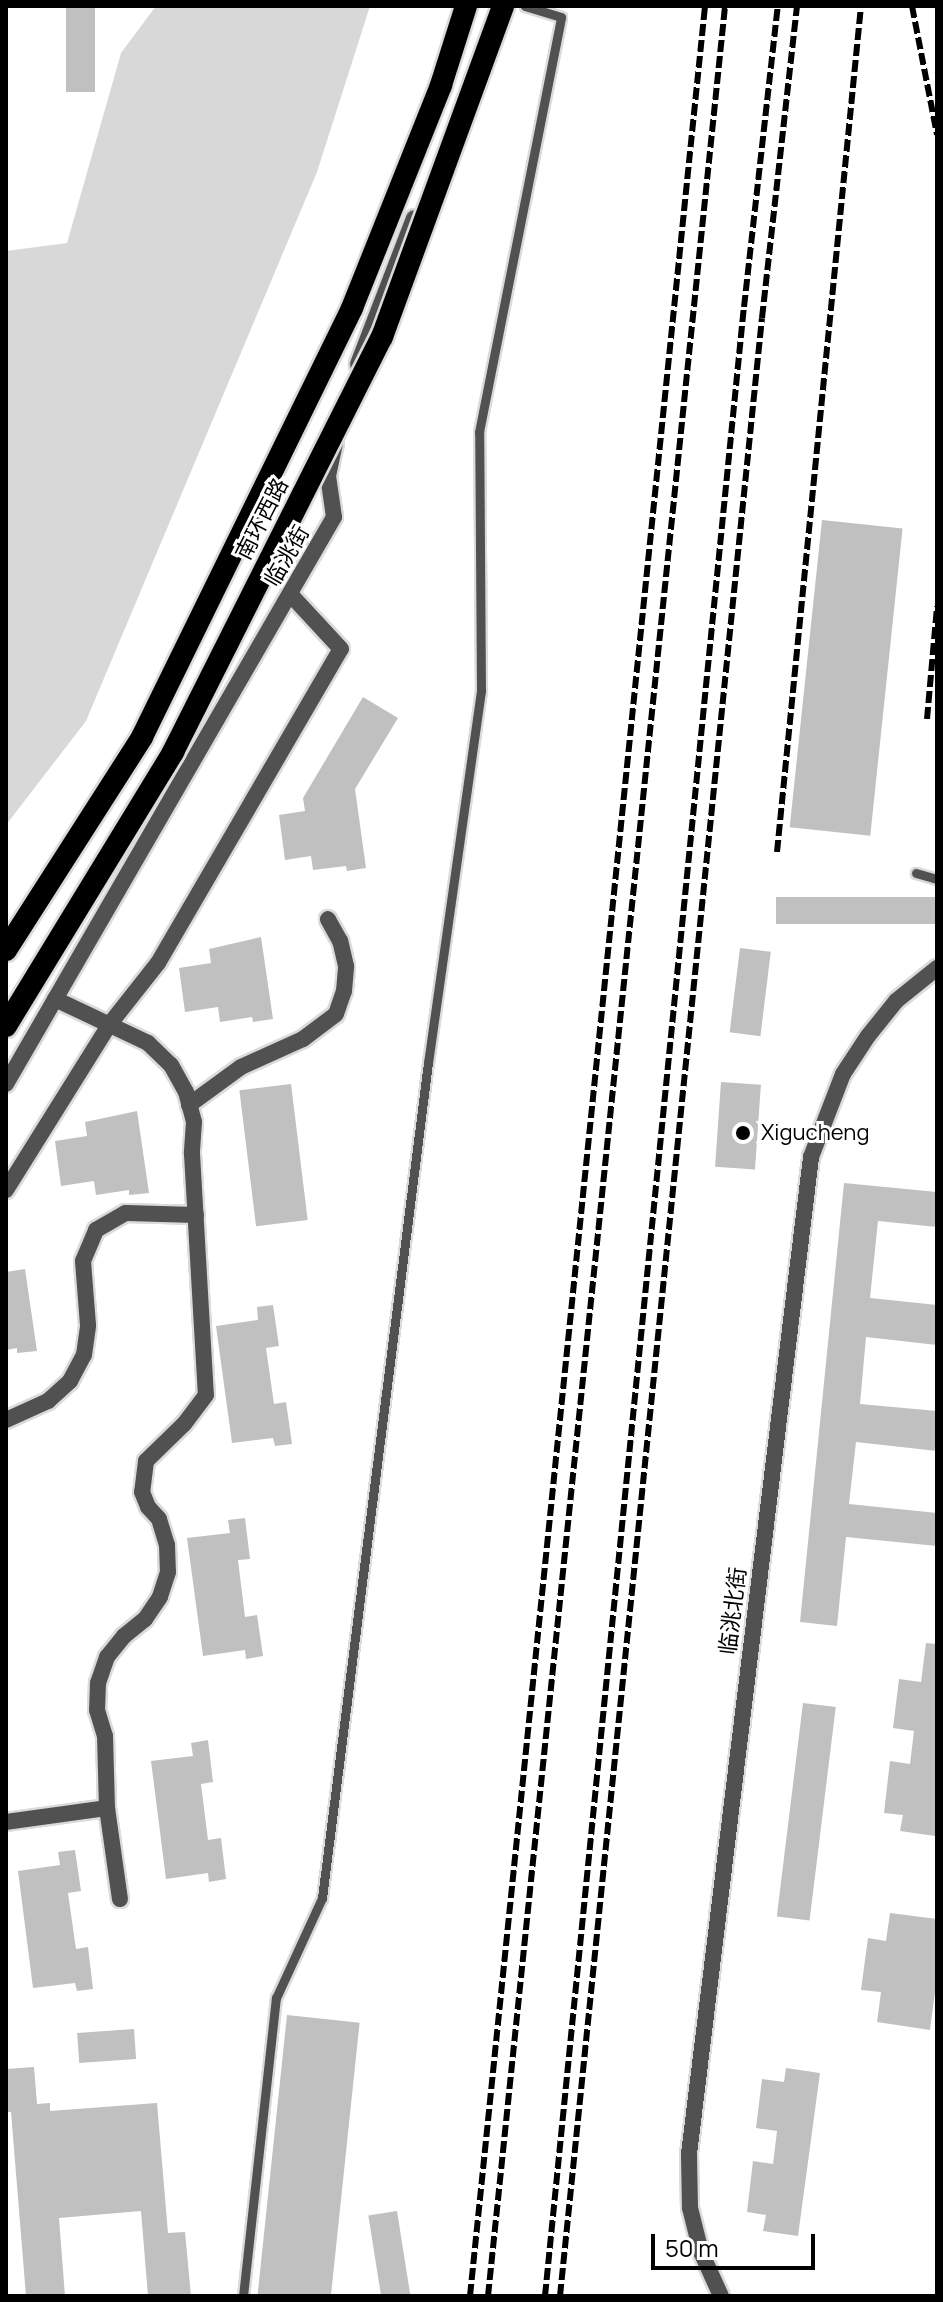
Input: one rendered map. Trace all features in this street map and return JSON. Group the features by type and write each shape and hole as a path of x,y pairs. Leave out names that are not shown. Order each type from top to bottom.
{"highway":[{"name":"南环西路","path":"6,950 142,737 352,308 441,85 466,6"},
{"name":"南环西路","path":"6,1026 173,752 382,337 503,6"}],"street":[{"name":"临洮街","path":"6,1084 334,517 328,476 342,407 493,6"},
{"path":"6,1190 109,1025 158,963 341,649 290,594"},
{"path":"189,1105 241,1067 303,1039 336,1014 344,991 346,966 340,941 328,919"},
{"name":"临洮北街","path":"721,2296 701,2252 690,2208 689,2154 811,1157 843,1074 868,1036 896,1001 937,968"},
{"path":"55,999 148,1043 171,1065 194,1122 206,1395 184,1424 155,1448 146,1461 141,1476 142,1492 148,1507 159,1519 167,1545 168,1572 160,1597 145,1619 124,1636 107,1657 98,1683 97,1710 105,1736 107,1808 120,1899"},
{"path":"6,1420 48,1401 70,1381 84,1355 88,1325 83,1261 96,1230 126,1213 196,1215"},
{"path":"6,1822 107,1808"}],"lane":[{"path":"243,2296 276,1998 322,1898 428,1063 481,691 479,432 561,17 525,6"},
{"path":"916,873 937,879"}],"shaded area":[{"path":"156,6 370,6 317,172 86,721 6,825 6,251 67,243 121,53"}],"building":[{"path":"66,6 95,6 95,92 66,92"},
{"path":"822,520 903,528 870,836 790,827"},
{"path":"363,697 398,718 355,789 366,868 347,871 346,866 313,870 311,856 285,860 279,815 305,811 303,798"},
{"path":"776,897 937,897 937,924 776,924"},
{"path":"261,937 273,1019 253,1022 252,1017 220,1022 218,1007 185,1012 179,968 211,963 209,949"},
{"path":"740,948 771,952 760,1036 730,1032"},
{"path":"721,1082 761,1085 755,1170 715,1167"},
{"path":"291,1084 308,1220 256,1226 239,1090"},
{"path":"137,1111 149,1193 129,1195 129,1190 96,1195 94,1181 61,1186 55,1141 87,1136 85,1122"},
{"path":"844,1183 937,1192 937,1227 878,1221 870,1298 937,1305 937,1345 866,1337 860,1404 937,1411 937,1451 856,1442 849,1504 937,1513 937,1546 846,1537 837,1626 800,1622"},
{"path":"25,1269 37,1351 17,1353 17,1348 6,1350 6,1272"},
{"path":"273,1305 279,1346 266,1348 274,1404 286,1402 292,1444 275,1446 273,1438 232,1443 216,1326 258,1320 257,1307"},
{"path":"245,1518 250,1559 238,1560 245,1617 257,1615 263,1656 246,1659 245,1650 203,1656 187,1538 230,1533 228,1520"},
{"path":"926,1643 937,1644 935,1836 900,1831 903,1815 884,1813 890,1761 910,1764 914,1731 893,1728 899,1679 921,1682"},
{"path":"803,1703 836,1707 810,1920 777,1916"},
{"path":"208,1740 213,1782 201,1784 208,1840 221,1838 226,1879 209,1882 208,1873 166,1879 151,1761 193,1756 191,1743"},
{"path":"75,1850 81,1891 68,1893 76,1949 88,1947 93,1989 77,1991 75,1983 33,1988 18,1871 60,1865 58,1852"},
{"path":"890,1913 937,1919 937,1977 930,2030 877,2022 881,1992 861,1990 868,1938 886,1941"},
{"path":"287,2015 360,2023 331,2296 258,2295"},
{"path":"134,2029 136,2059 79,2063 77,2033"},
{"path":"34,2067 37,2104 50,2103 50,2111 157,2103 168,2233 185,2232 191,2296 148,2296 141,2211 59,2218 65,2296 26,2296 11,2112 6,2112 6,2069"},
{"path":"786,2068 820,2073 798,2236 763,2231 766,2215 747,2212 753,2161 773,2164 777,2131 756,2128 762,2079 784,2082"},
{"path":"397,2211 410,2296 381,2296 368,2216"}],"railway":[{"path":"470,2296 705,6"},
{"path":"488,2296 725,6"},
{"path":"545,2296 744,307 778,6"},
{"path":"560,2296 762,318 797,6"},
{"path":"777,852 861,6"},
{"path":"912,6 937,135"},
{"path":"927,719 937,606"}],"place":[{"name":"Xigucheng","path":"743,1133"}]}
